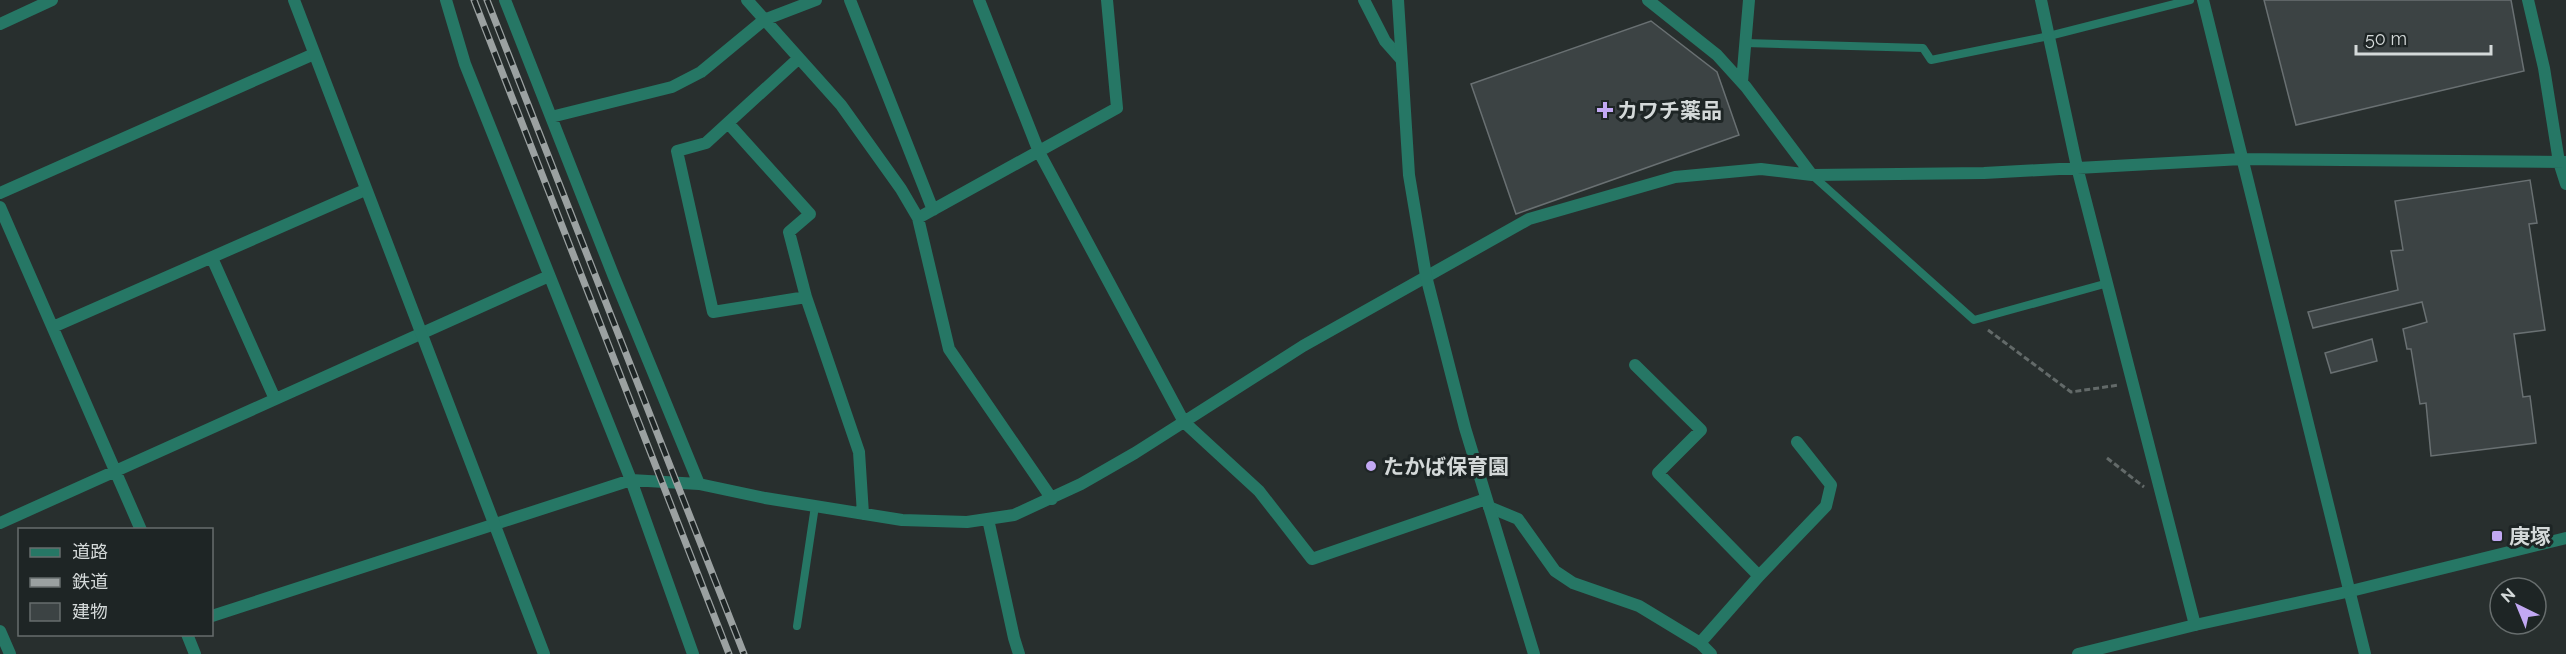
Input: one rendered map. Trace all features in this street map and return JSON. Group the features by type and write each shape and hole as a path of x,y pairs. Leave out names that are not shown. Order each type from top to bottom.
{"street":[{"path":"0,24 52,0"},
{"path":"294,0 544,654"},
{"path":"446,0 465,64 630,480 693,654"},
{"path":"505,0 699,484"},
{"path":"747,0 841,105 901,189 918,218 950,349 1052,499"},
{"path":"551,117 672,87 701,72 764,20 816,0"},
{"path":"850,0 933,210"},
{"path":"979,0 1039,152 1184,423 1259,491 1312,559 1487,503 1518,519 1555,571 1573,584 1639,606 1700,643 1711,654"},
{"path":"918,218 1117,108 1107,0"},
{"path":"1364,0 1385,41 1401,59"},
{"path":"1398,0 1409,176 1426,276 1465,428 1534,654"},
{"path":"1648,0 1717,55 1742,82 1812,175"},
{"path":"1742,82 1749,0"},
{"path":"2041,0 2077,167 2195,625"},
{"path":"2203,0 2365,654"},
{"path":"2528,0 2544,68 2566,184"},
{"path":"0,193 314,54"},
{"path":"799,58 706,143 677,151 713,312 807,297"},
{"path":"728,123 810,214 789,232 807,297 859,452 863,514"},
{"path":"213,616 630,480 699,484 815,507 902,520 967,522 1014,515 1052,499 1117,464 1303,346 1529,219 1675,177 1761,169 1812,175 1984,173 2242,159 2563,162"},
{"path":"53,327 365,190"},
{"path":"0,207 140,528"},
{"path":"212,258 275,399"},
{"path":"0,523 549,276"},
{"path":"1635,365 1701,430 1658,473 1760,576"},
{"path":"1700,643 1826,506 1831,485 1797,442"},
{"path":"988,519 1019,654"},
{"path":"2078,654 2195,625 2351,591 2566,538"},
{"path":"0,631 10,654"},
{"path":"188,636 195,654"}],"lane":[{"path":"1745,43 1923,48 1931,60 2049,36 2190,0"},
{"path":"1812,175 1974,320 2108,283"},
{"path":"796,626 815,507"}],"path":[{"path":"1974,320 2071,392 2134,384"},
{"path":"2107,458 2164,503"}],"building":[{"path":"2264,0 2511,0 2524,71 2296,125"},
{"name":"カワチ薬品","path":"1651,21 1717,72 1739,135 1516,214 1471,84"},
{"path":"2530,180 2537,223 2529,224 2545,330 2514,334 2523,397 2530,396 2536,443 2431,456 2426,403 2420,404 2411,349 2407,349 2403,329 2427,322 2422,302 2313,328 2308,312 2398,290 2391,251 2403,250 2395,201"},
{"path":"2372,339 2377,361 2331,373 2325,353"}],"railway":[{"path":"474,0 729,654"},
{"path":"487,0 744,654"}],"place":[{"name":"カワチ薬品","path":"1605,110"},
{"name":"たかば保育園","path":"1371,466"},
{"name":"庚塚","path":"2497,536"}]}
